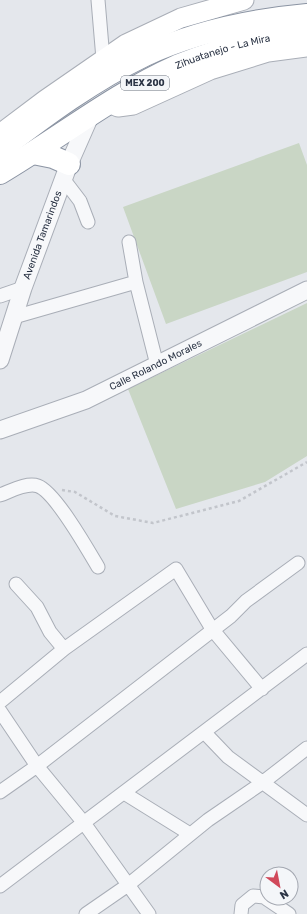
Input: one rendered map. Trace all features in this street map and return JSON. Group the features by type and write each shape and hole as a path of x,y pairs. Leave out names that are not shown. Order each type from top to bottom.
{"highway":[{"name":"Zihuatanejo - La Mira","path":"0,150 112,64 214,31 265,20 307,15"},
{"name":"Zihuatanejo - La Mira","path":"0,173 33,154 100,108 177,67 200,58 259,41 307,32"},
{"path":"100,108 103,90 112,64"},
{"path":"33,154 53,157 67,172"}],"main road":[{"path":"0,134 112,64 126,44 181,18 244,0"},
{"path":"100,108 133,105 210,70 268,52 307,47"}],"street":[{"path":"98,0 112,64"},
{"name":"Avenida Tamarindos","path":"0,360 23,288 67,172 100,108"},
{"path":"67,172 88,222"},
{"path":"129,242 136,282 158,366"},
{"path":"14,317 136,282"},
{"path":"0,296 23,288"},
{"name":"Calle Rolando Morales","path":"0,430 86,400 158,366 307,290"},
{"path":"0,495 30,485 40,487 53,499 67,518 98,567"},
{"path":"0,792 37,766 212,629 231,616 246,601 298,563"},
{"path":"0,702 64,649 176,569 212,629 262,689"},
{"path":"16,584 38,607 50,632 64,649"},
{"path":"2,879 84,823 307,654"},
{"path":"0,711 37,766 84,823 149,914"},
{"path":"205,732 228,757 307,816"},
{"path":"86,914 128,885 190,834 262,783 307,748"},
{"path":"124,793 190,834"},
{"path":"241,914 242,904 253,896 264,897 289,914"}],"path":[{"path":"40,487 75,492 115,516 153,523 238,501 307,462"}],"green space":[{"path":"299,143 307,165 307,272 166,324 123,207"},
{"path":"307,303 307,456 265,482 176,509 128,389"}]}
